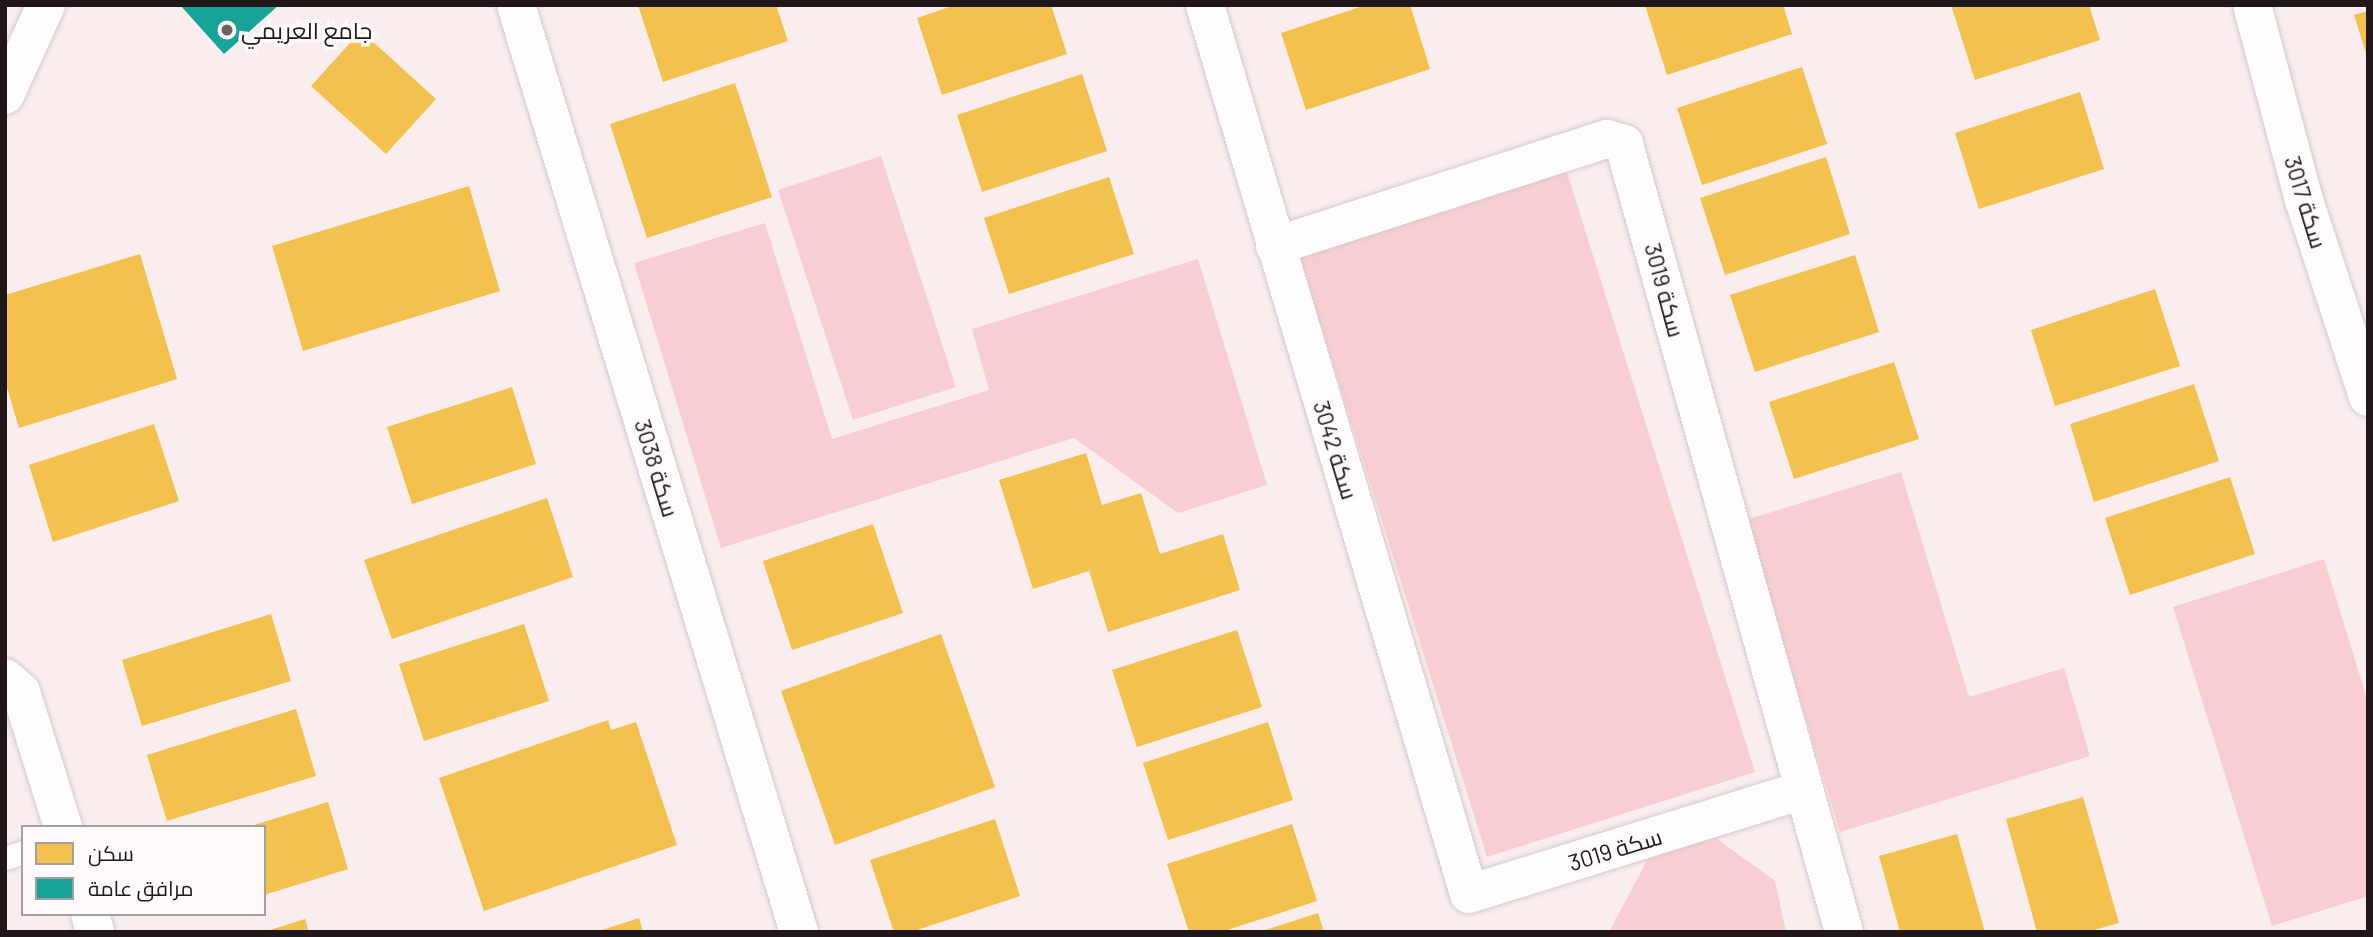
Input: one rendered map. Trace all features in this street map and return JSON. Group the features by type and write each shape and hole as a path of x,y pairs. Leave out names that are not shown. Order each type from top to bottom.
{"street":[{"path":"6,89 46,5"},
{"name":"سكة 3038","path":"516,5 799,932"},
{"name":"سكة 3042","path":"1205,5 1469,894"},
{"name":"سكة 3017","path":"2252,5 2304,200 2368,397"},
{"name":"سكة 3019","path":"1275,246 1607,139 1625,144 1802,790 1844,932"},
{"path":"5,678 22,692 62,825"},
{"name":"سكة 3019","path":"1469,894 1802,790"}],"shaded area":[{"path":"881,156 956,387 853,420 778,190"},
{"path":"1565,166 1755,772 1487,857 1298,252"},
{"path":"765,223 832,439 989,390 972,329 1198,259 1267,485 1178,513 1074,438 721,548 634,263"},
{"path":"1901,472 1969,697 2064,668 2090,756 1840,832 1746,520"},
{"path":"2324,559 2368,702 2368,896 2272,926 2173,607"},
{"path":"1709,833 1775,881 1786,932 1609,932 1650,855"}],"building: سكن":[{"path":"638,5 776,5 788,41 663,82"},
{"path":"955,5 1051,5 1067,54 942,95 917,18"},
{"path":"1366,5 1410,5 1430,69 1306,110 1281,33"},
{"path":"1645,5 1783,5 1792,34 1667,75"},
{"path":"1951,5 2089,5 2100,40 1975,80"},
{"path":"2368,11 2368,56 2367,56 2354,15"},
{"path":"361,31 436,99 386,154 311,86"},
{"path":"1802,67 1827,144 1702,185 1677,108"},
{"path":"1082,74 1107,151 982,192 957,115"},
{"path":"735,83 772,197 647,238 610,124"},
{"path":"2080,92 2104,169 1979,209 1955,133"},
{"path":"1826,157 1850,234 1725,275 1700,198"},
{"path":"1109,177 1134,254 1009,294 984,218"},
{"path":"469,186 500,291 303,351 272,246"},
{"path":"140,254 177,379 19,428 5,381 5,295"},
{"path":"1855,255 1879,332 1755,372 1730,295"},
{"path":"2155,289 2180,366 2055,406 2031,330"},
{"path":"1894,362 1919,439 1794,479 1769,402"},
{"path":"2194,384 2219,461 2094,502 2070,424"},
{"path":"512,387 536,464 412,504 387,427"},
{"path":"154,424 179,501 53,542 29,465"},
{"path":"1086,453 1102,505 1141,493 1160,554 1223,534 1240,590 1108,632 1089,571 1033,589 999,480"},
{"path":"2230,477 2255,554 2130,595 2105,518"},
{"path":"547,498 573,577 392,639 364,560"},
{"path":"873,524 903,613 792,650 763,561"},
{"path":"271,614 291,681 142,726 122,660"},
{"path":"524,624 549,701 424,741 399,664"},
{"path":"1237,630 1262,707 1137,747 1112,670"},
{"path":"941,634 995,787 835,845 781,691"},
{"path":"296,709 316,776 167,821 147,755"},
{"path":"608,720 611,730 636,722 677,845 484,911 439,778"},
{"path":"1268,722 1293,800 1168,840 1143,763"},
{"path":"2083,797 2119,923 2087,932 2037,932 2006,819"},
{"path":"328,802 348,869 266,894 266,825 254,825"},
{"path":"995,819 1020,896 911,932 894,932 870,860"},
{"path":"1292,824 1317,901 1221,932 1189,932 1167,864"},
{"path":"1957,834 1985,932 1900,932 1879,856"},
{"path":"1318,913 1324,932 1262,932 1262,931"},
{"path":"639,918 643,932 599,932 599,931"},
{"path":"305,919 309,932 267,931"}],"building: مرافق عامة":[{"name":"جامع العريمي","path":"180,5 279,5 224,54"}],"place":[{"name":"جامع العريمي","path":"227,30"}]}
